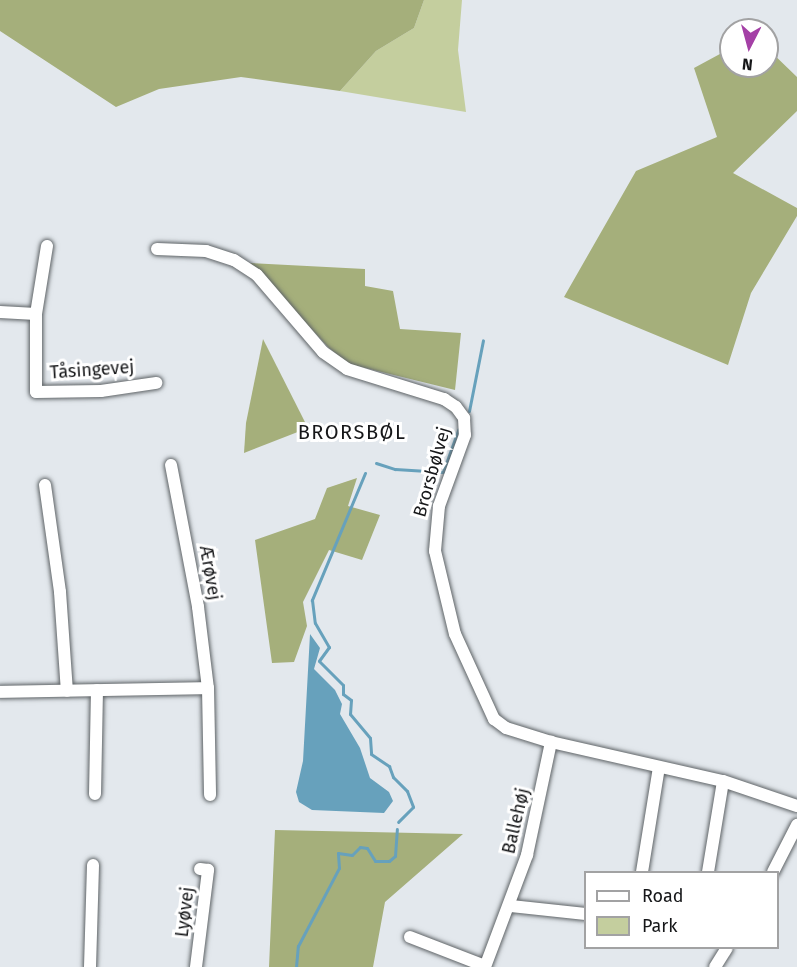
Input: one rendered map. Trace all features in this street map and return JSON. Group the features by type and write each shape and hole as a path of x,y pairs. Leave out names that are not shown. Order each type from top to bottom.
{"street":[{"name":"Tåsingevej","path":"47,246 36,314 36,392 101,391 156,383"},
{"name":"Brorsbølvej","path":"157,249 206,251 234,260 257,275 323,352 347,369 444,399 456,407 464,418 465,435 446,479 434,532 445,600 455,633 494,719 506,728 550,742 723,781 797,806"},
{"path":"0,312 36,314"},
{"name":"Ærøvej","path":"171,465 198,608 208,688 210,795"},
{"path":"45,484 60,592 67,691"},
{"path":"0,692 208,688"},
{"path":"94,794 97,690"},
{"name":"Ballehøj","path":"410,937 485,967 511,906 537,821 550,742"},
{"path":"642,871 659,767"},
{"path":"708,871 723,781"},
{"path":"774,871 797,825"},
{"path":"90,967 93,866"},
{"name":"Lyøvej","path":"196,967 208,870 200,869"},
{"path":"511,906 584,914"},
{"path":"715,967 726,949"}],"green space":[{"path":"0,0 424,0 414,28 376,51 340,91 241,77 159,89 116,107 0,31"},
{"path":"424,0 462,0 458,50 466,112 340,91 376,51 414,28"},
{"path":"719,54 719,78 779,78 779,60 797,77 797,111 733,173 797,208 797,216 751,293 728,365 564,297 636,171 717,137 694,68"},
{"path":"250,263 365,269 365,286 393,291 400,329 461,333 455,390 349,364 329,348"},
{"path":"263,339 308,428 244,453 246,423"},
{"path":"357,478 348,506 380,515 362,560 329,550 303,602 307,626 294,662 272,663 255,540 315,519 327,488"},
{"path":"275,830 463,834 385,902 373,967 269,967"}],"water":[{"path":"310,634 320,648 314,669 335,690 342,704 340,714 360,748 370,778 389,792 393,801 384,813 312,810 299,802 296,792 303,761"}],"waterway":[{"path":"469,411 483,340"},
{"path":"376,463 395,469 443,472 458,430"},
{"path":"365,473 312,600 315,623 329,647 319,661 343,685 343,694 351,700 350,714 370,738 371,754 389,766 393,777 407,791 413,807 398,822"},
{"path":"296,967 298,946 339,868 338,853 352,855 360,847 367,848 375,861 389,861 395,856 397,829"}],"district":[{"name":"BRORSBØL","path":"352,432"}]}
